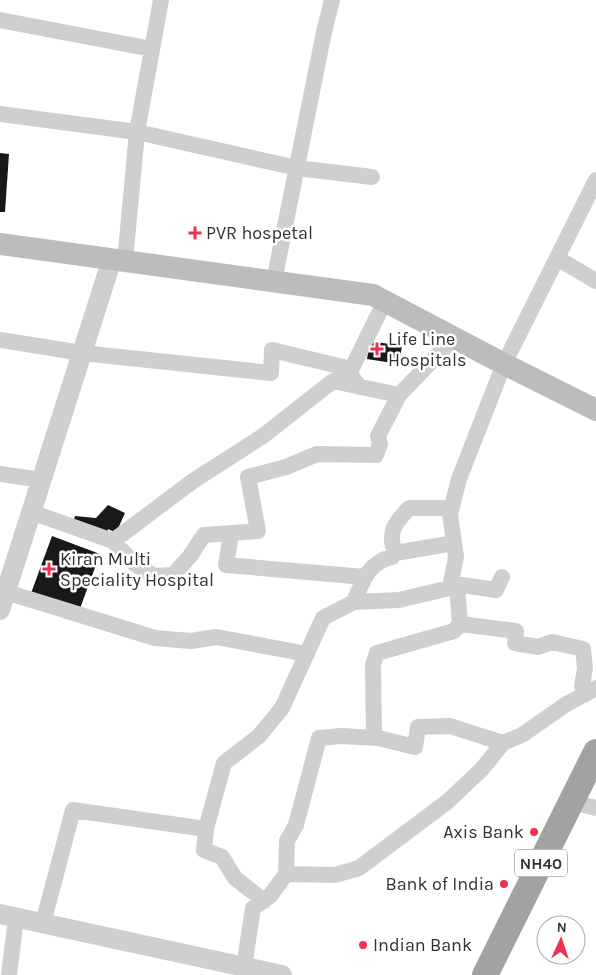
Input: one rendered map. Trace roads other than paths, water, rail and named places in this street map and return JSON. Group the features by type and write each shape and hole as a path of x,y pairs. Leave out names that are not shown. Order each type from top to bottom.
{"highway":[{"name":"NH40","path":"486,975 596,752"}],"main road":[{"path":"0,244 373,295 596,410"}],"street":[{"path":"161,0 137,132 119,260 82,353 4,592 155,638 191,641 216,637 307,654"},
{"path":"274,281 332,0"},
{"path":"0,20 152,48"},
{"path":"0,114 137,132 297,168 372,177"},
{"path":"374,737 373,664 377,653 454,631 460,624 454,587 456,557 450,514 459,479 504,364 557,258 594,190"},
{"path":"557,258 596,281"},
{"path":"349,374 385,301"},
{"path":"31,512 113,541 135,564 154,576 173,575 190,556 204,535 258,531 248,477 286,468 317,454 376,455 380,444 378,436 399,395 454,338"},
{"path":"0,340 82,353 271,373 272,350 343,367 360,387"},
{"path":"113,541 193,481 263,436 333,381 399,395"},
{"path":"0,474 42,480"},
{"path":"394,553 391,543 394,523 409,508 452,508"},
{"path":"231,534 226,565 365,578"},
{"path":"354,602 370,568 382,559 392,557 394,553 454,543"},
{"path":"264,901 235,878 222,857 204,850 206,829 224,763 259,736 282,708 323,618 354,602 399,600 454,587 496,590 502,577"},
{"path":"286,874 335,875 359,868 447,802 482,769 503,743 522,735 590,692 582,686 586,668 583,649 552,642 538,647 515,643 516,632 460,624"},
{"path":"244,967 253,908 270,896 286,874 287,841 296,825 319,738 341,736 374,737 415,747 418,727 450,726 503,743"},
{"path":"571,802 596,808"},
{"path":"43,924 73,810 206,829"},
{"path":"9,975 8,916 220,968 244,967 282,975"}],"place":[{"name":"PVR hospetal","path":"195,233"},
{"name":"Life Line Hospitals","path":"377,349"},
{"name":"Kiran Multi Speciality Hospital","path":"49,569"},
{"name":"Axis Bank","path":"534,832"},
{"name":"Bank of India","path":"504,884"},
{"name":"Indian Bank","path":"363,945"}]}
